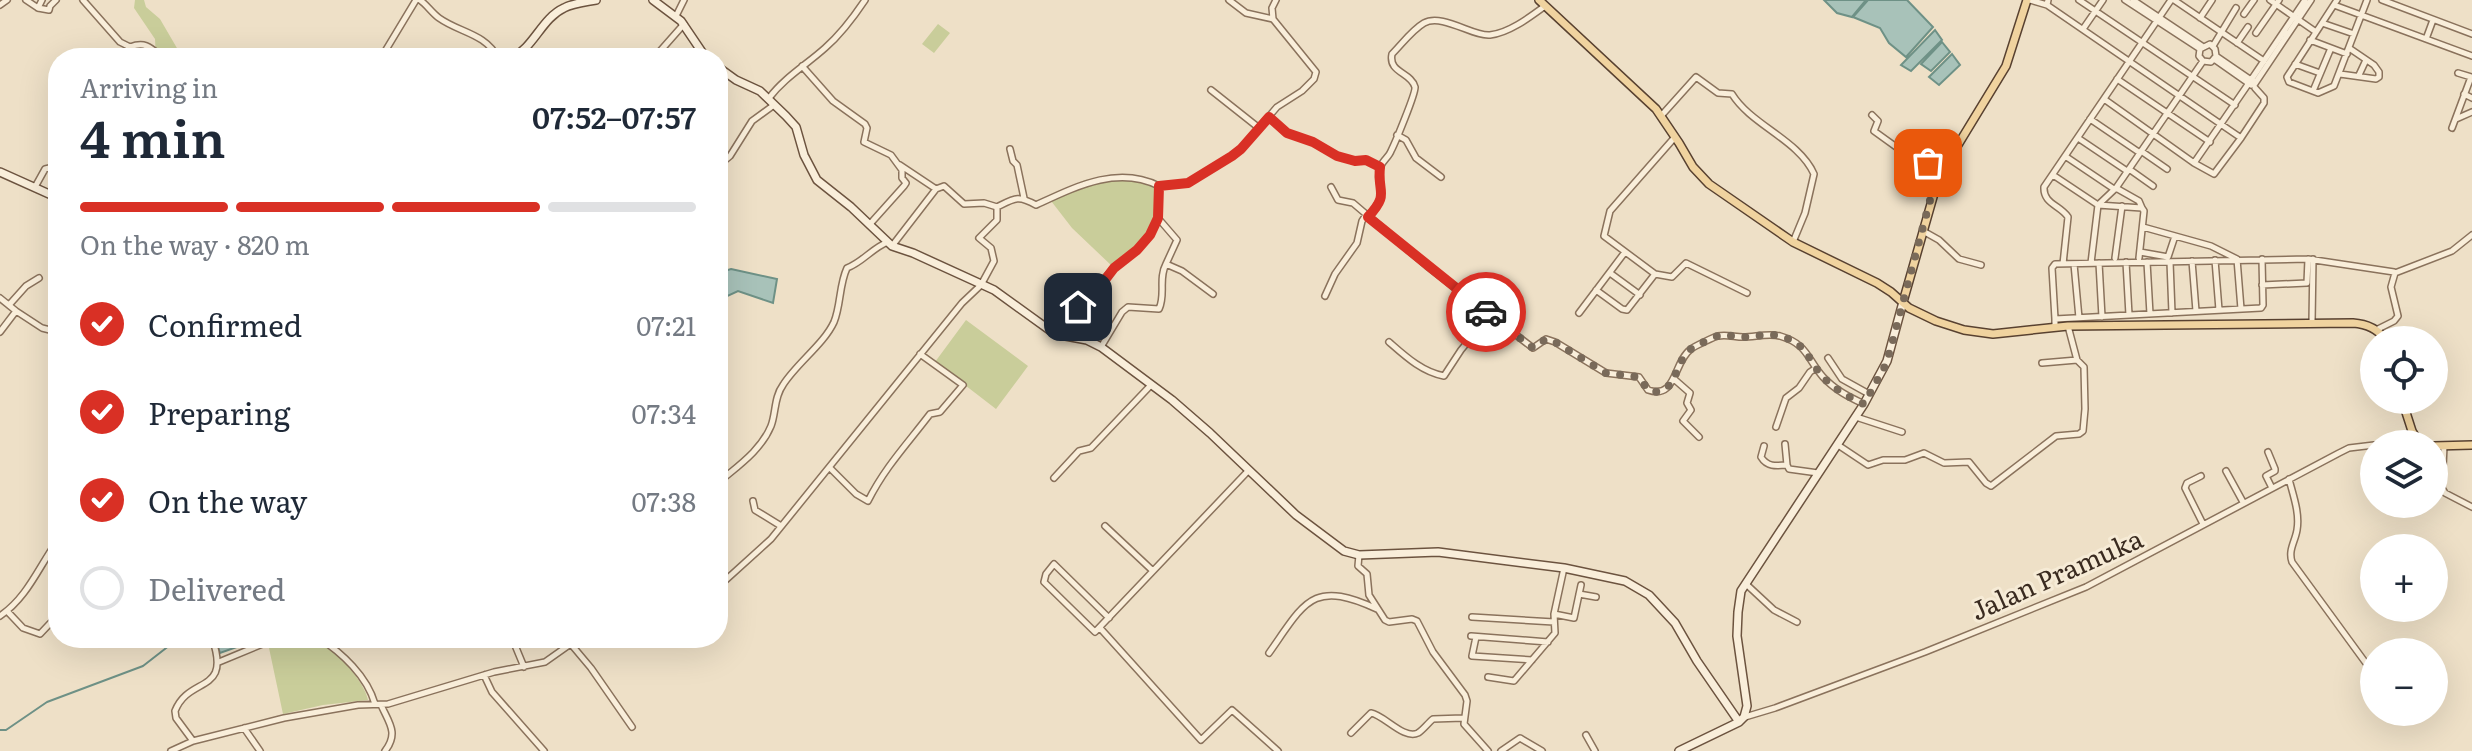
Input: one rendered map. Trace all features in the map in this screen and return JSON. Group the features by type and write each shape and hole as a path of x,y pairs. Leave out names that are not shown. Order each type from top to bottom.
{"main road":[{"path":"1903,302 1932,193 1941,171 2006,66 2030,0"},
{"path":"1542,3 1661,116 1700,176 1793,242 1877,283 1909,308 1936,321 1964,330 2009,334 2055,323 2068,326 2312,322 2363,326"},
{"path":"2448,446 2472,445"}],"street":[{"path":"26,0 38,8 49,10 56,0"},
{"path":"38,8 42,0"},
{"path":"83,0 120,42 130,47 139,44 151,48"},
{"path":"387,48 418,0 441,20 479,37 493,48"},
{"path":"526,48 557,12 570,3 596,0"},
{"path":"653,0 684,24 700,48"},
{"path":"676,16 684,0"},
{"path":"728,157 752,121 772,102 783,81 850,23 865,0"},
{"path":"1229,0 1246,13 1273,19"},
{"path":"997,207 1007,200 1024,198 1036,205 1084,183 1122,176 1159,186 1188,183 1241,149 1277,107 1302,91 1314,79 1316,72 1273,19 1272,8 1276,0"},
{"path":"2030,0 2048,2 2241,138"},
{"path":"2079,0 2235,105"},
{"path":"2083,29 2103,0"},
{"path":"2125,0 2201,47 2213,46"},
{"path":"2133,0 2158,19"},
{"path":"2063,264 2068,217 2047,200 2043,189 2173,0 2183,2 2200,18 2264,61"},
{"path":"2200,18 2212,0"},
{"path":"2244,14 2254,0"},
{"path":"2194,163 2253,84 2305,0"},
{"path":"2253,84 2264,61 2311,0"},
{"path":"2367,0 2361,15 2354,34 2340,74 2334,86 2322,93 2287,81 2335,3 2361,15 2472,56"},
{"path":"2382,0 2472,34"},
{"path":"2256,33 2275,1 2316,32"},
{"path":"1325,296 1335,274 1357,243 1362,221 1381,201 1380,167 1392,150 1415,89 1412,82 1394,67 1391,57 1420,26 1430,21 1491,35 1526,20 1542,3"},
{"path":"2104,99 2194,163 2211,174 2216,173 2264,103 2264,98 2253,84 2215,58 2213,46 2236,8"},
{"path":"2426,39 2433,20"},
{"path":"2322,23 2354,34"},
{"path":"663,48 684,24"},
{"path":"2237,43 2248,27"},
{"path":"2310,40 2348,51 2366,60 2374,65 2379,77 2340,74"},
{"path":"2201,47 2199,56 2203,61"},
{"path":"2303,67 2306,47"},
{"path":"2313,91 2331,48"},
{"path":"2091,263 2098,205 2115,188 2203,61 2215,58"},
{"path":"2359,75 2366,60"},
{"path":"2295,64 2320,73"},
{"path":"802,66 833,101 865,124 864,142 891,155 898,164 906,183 870,224"},
{"path":"2452,128 2471,78 2458,73"},
{"path":"728,74 760,91 796,127 804,155 817,180 890,244 1010,299 1055,334 1087,340 1101,347 1210,433 1329,542 1359,555 1438,552 1564,568 1625,581 1649,595 1675,623 1697,661 1742,720"},
{"path":"1661,116 1696,77 1718,93 1732,94 1741,108 1799,155 1814,174 1805,213 1793,242"},
{"path":"2117,79 2210,142"},
{"path":"1211,90 1259,128"},
{"path":"2464,94 2472,98"},
{"path":"2456,119 2472,112"},
{"path":"1872,115 1878,121 1874,131 1917,162 1931,164 1941,171"},
{"path":"1269,117 1287,133 1313,142 1337,156 1355,161 1366,160 1380,167"},
{"path":"2090,119 2167,169"},
{"path":"1397,135 1406,140 1416,158 1441,177"},
{"path":"1675,137 1610,211 1604,236 1655,274 1672,277 1686,263 1747,293"},
{"path":"2078,138 2153,186"},
{"path":"1010,149 1024,198"},
{"path":"2065,156 2139,201 2144,211 2140,255 2168,257 2175,236"},
{"path":"898,164 936,189"},
{"path":"34,188 48,168"},
{"path":"0,172 48,194"},
{"path":"2053,175 2098,205 2142,208"},
{"path":"728,474 761,442 770,428 781,388 831,327 847,268 859,263 878,246 890,244 936,189 944,186 964,204 984,203 997,207"},
{"path":"1055,334 1154,228 1158,218 1159,186"},
{"path":"1331,187 1338,200 1353,203 1533,348 1546,339 1555,342 1606,373 1639,377 1645,388 1652,392 1667,390 1687,352 1697,345 1721,335 1782,337 1801,345 1832,386 1864,404"},
{"path":"2115,258 2122,206"},
{"path":"728,578 764,546 962,303 981,285 994,261 991,248 979,238 997,220 997,207"},
{"path":"1101,347 1128,307 1159,309 1163,301 1162,273 1177,240 1158,218"},
{"path":"2143,227 2211,246 2237,259"},
{"path":"1923,231 1939,240 1959,259 1981,265"},
{"path":"2262,259 2262,307 2079,318 2055,323 2052,268 2055,264 2237,259 2262,259 2310,259 2395,273 2452,251 2472,235"},
{"path":"1579,313 1625,252"},
{"path":"2237,259 2241,309"},
{"path":"2262,285 2307,283 2310,259"},
{"path":"2310,259 2312,322"},
{"path":"2215,260 2219,310"},
{"path":"2170,261 2172,313"},
{"path":"2192,261 2196,311"},
{"path":"2126,262 2129,315"},
{"path":"2147,262 2150,314"},
{"path":"2099,263 2102,317"},
{"path":"1166,264 1182,271 1213,294"},
{"path":"2074,264 2079,318"},
{"path":"1610,273 1640,295"},
{"path":"2384,326 2398,316 2391,287 2395,273"},
{"path":"1596,290 1625,310 1655,274"},
{"path":"9,305 26,286 39,278"},
{"path":"0,298 48,330"},
{"path":"1679,751 1692,748 1742,720 1747,706 1737,628 1740,597 1745,583 1870,394 1887,361 1903,302"},
{"path":"0,332 16,311"},
{"path":"1389,342 1408,359 1444,376 1490,315"},
{"path":"1838,445 1868,465 1883,460 1905,460 1924,453 1944,463 1969,462 1991,486 2056,436 2081,433 2085,409 2084,367 2077,360 2068,326"},
{"path":"830,468 856,494 868,501 888,465 930,414 940,412 963,385 920,354"},
{"path":"1828,358 1842,379 1870,394"},
{"path":"2042,363 2077,360"},
{"path":"1776,427 1786,398 1816,368"},
{"path":"1674,379 1690,393 1687,403 1691,410 1683,421 1699,437"},
{"path":"1054,478 1079,451 1091,448 1151,385"},
{"path":"1856,417 1902,432"},
{"path":"1785,444 1789,469 1818,473"},
{"path":"1764,446 1761,457 1764,461 1775,466 1787,465"},
{"name":"Jalan Pramuka","path":"1742,720 1925,652 2086,587 2243,502 2349,448 2360,447"},
{"path":"2268,452 2275,469 2266,476 2272,488"},
{"path":"1109,618 1054,564 1044,582 1095,632 1100,628 1249,470"},
{"path":"2226,471 2243,502"},
{"path":"2201,476 2187,483 2185,488 2203,524"},
{"path":"2289,479 2297,509 2290,558 2360,656"},
{"path":"2448,495 2472,507"},
{"path":"753,501 755,510 781,526"},
{"path":"1105,526 1153,571"},
{"path":"0,616 31,584 48,553"},
{"path":"1359,555 1358,566 1367,576 1369,595 1385,620 1417,621 1433,652 1465,695 1464,724 1488,751"},
{"path":"1488,677 1514,681 1555,633 1554,614 1564,568"},
{"path":"1745,583 1774,610 1797,622"},
{"path":"1554,614 1574,618 1581,585"},
{"path":"1269,653 1302,606 1310,600 1338,594 1378,609"},
{"path":"1579,594 1596,597"},
{"path":"7,611 23,628 40,634 48,626"},
{"path":"1472,617 1554,622"},
{"path":"1100,628 1201,740 1232,710 1278,751"},
{"path":"1533,660 1472,656 1474,637 1548,642"},
{"path":"193,741 176,718 175,711 181,700 215,674 219,662 215,648"},
{"path":"219,662 253,648"},
{"path":"332,648 345,658 368,687 393,732 385,751"},
{"path":"516,648 524,667"},
{"path":"171,751 193,741 284,718 378,704 545,662 563,648"},
{"path":"574,648 632,727"},
{"path":"484,675 492,692 544,751"},
{"path":"1351,733 1371,713 1413,734 1433,719 1463,718"},
{"path":"244,728 260,751"},
{"path":"1586,735 1595,751"},
{"path":"1501,751 1520,738 1542,751"}],"green space":[{"path":"135,0 144,0 146,7 160,19 177,48 155,48 155,39 134,8"},
{"path":"938,24 950,33 934,53 922,44"},
{"path":"1132,174 1155,183 1159,211 1156,222 1143,241 1113,267 1072,228 1048,197 1085,180"},
{"path":"966,320 1028,366 996,409 935,362"},
{"path":"269,648 329,648 355,675 368,700 323,705 283,714"}],"water":[{"path":"1824,0 1866,0 1852,17 1837,13"},
{"path":"1868,0 1907,0 1933,27 1906,57 1889,43 1880,28 1853,17"},
{"path":"1935,30 1942,40 1911,71 1901,65"},
{"path":"1942,42 1950,52 1931,71 1921,64"},
{"path":"1952,54 1960,65 1939,85 1929,77"},
{"path":"728,270 777,279 773,303 738,291 728,296"}],"waterway":[{"path":"0,730 6,730 47,702 143,666 166,648"}],"way so far":[{"path":"1486,312 1533,348 1546,339 1555,342 1606,373 1639,377 1645,388 1658,393 1670,387 1683,358 1697,345 1721,335 1776,335 1801,345 1832,386 1864,404 1887,361 1932,193 1941,171 1928,163"}],"route":[{"path":"1078,307 1150,235 1158,218 1159,186 1188,183 1232,156 1269,117 1287,133 1313,142 1337,156 1355,161 1366,160 1380,167 1383,195 1368,217 1486,312"}]}
